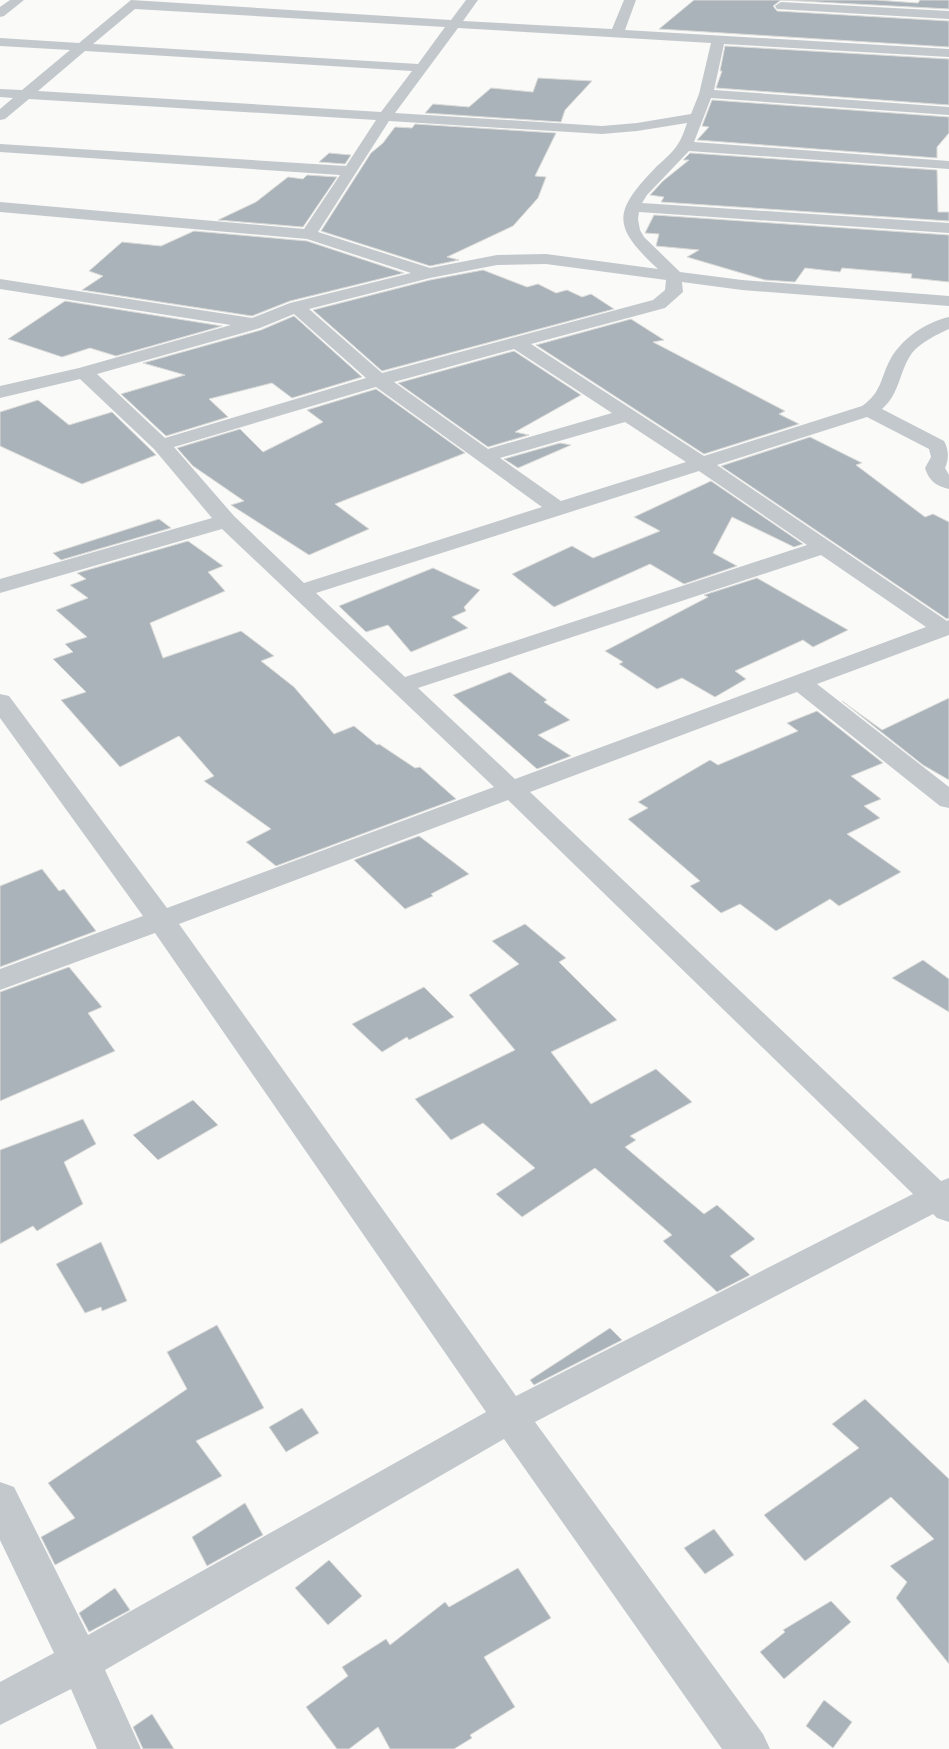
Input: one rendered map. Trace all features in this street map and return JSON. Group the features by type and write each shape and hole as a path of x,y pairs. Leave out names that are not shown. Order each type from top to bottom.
{"street":[{"path":"0,12 18,0"},
{"path":"259,12 280,0"},
{"path":"309,234 384,117 472,0"},
{"path":"617,34 630,0"},
{"path":"910,0 910,13"},
{"path":"0,116 135,3 718,40 772,39 949,54"},
{"path":"781,7 949,15"},
{"path":"161,445 379,380 659,304 674,292 674,275 634,236 628,220 640,193 684,146 706,94 718,40"},
{"path":"0,42 421,68"},
{"path":"0,94 602,130 637,127 696,117"},
{"path":"706,94 949,111"},
{"path":"684,146 949,165"},
{"path":"0,148 350,172"},
{"path":"0,207 285,230 309,234 429,273"},
{"path":"633,207 949,228"},
{"path":"0,392 84,372 254,324 296,307 429,273 497,260 519,258 594,264 742,285 949,301"},
{"path":"0,284 254,324"},
{"path":"296,307 379,380 558,510"},
{"path":"301,591 869,410 879,404 887,394 904,352 914,342 949,322"},
{"path":"517,343 701,463 947,628"},
{"path":"0,1704 80,1662 510,1417 945,1199 226,520 161,445 84,372"},
{"path":"869,410 937,445 942,452 942,460 936,468 938,476 949,483"},
{"path":"485,456 627,415"},
{"path":"0,586 226,520"},
{"path":"401,686 824,547"},
{"path":"0,980 947,628"},
{"path":"800,683 949,800"},
{"path":"0,702 161,920 510,1417 748,1749"},
{"path":"0,1499 80,1662 119,1749"}],"building":[{"path":"694,0 781,0 773,6 777,11 949,21 949,47 659,29"},
{"path":"781,0 876,0 918,3 920,0 949,0 949,9"},
{"path":"725,46 949,59 949,105 716,88 722,71 720,71"},
{"path":"538,78 592,81 565,110 561,122 425,113 433,104 469,107 491,88 533,92"},
{"path":"712,100 949,117 949,133 937,147 937,158 697,140 709,127 702,126"},
{"path":"415,124 556,133 535,176 546,177 538,198 513,226 447,257 459,260 430,266 321,231 371,153 383,143 395,127 412,128"},
{"path":"329,153 351,155 345,164 319,162"},
{"path":"690,153 937,170 938,212 949,212 949,221 661,202 664,197 650,195 663,181 689,160 683,160"},
{"path":"307,175 337,177 303,227 218,220 256,202 288,177 303,179"},
{"path":"654,215 949,235 949,282 911,278 912,274 842,268 840,272 805,268 795,282 765,280 687,257 699,250 656,246 659,234 645,233"},
{"path":"194,231 307,241 404,273 290,301 252,316 82,290 103,276 89,271 122,242 161,246"},
{"path":"483,270 527,287 538,284 556,293 567,290 582,297 591,294 614,309 382,371 313,310 430,280"},
{"path":"65,301 222,326 116,356 90,348 62,357 8,339"},
{"path":"294,316 362,377 292,398 272,383 209,399 228,417 166,436 121,394 185,375 143,363 261,330"},
{"path":"631,319 664,340 653,342 785,411 779,414 799,424 704,454 536,345"},
{"path":"514,351 581,395 515,432 529,435 488,447 398,383"},
{"path":"376,389 465,453 335,504 369,529 309,555 231,505 244,501 193,466 177,448 240,429 263,452 323,422 307,410"},
{"path":"38,400 69,425 112,412 156,455 82,484 0,446 0,412"},
{"path":"810,437 862,463 856,465 925,517 933,514 949,522 949,618 947,619 721,466"},
{"path":"560,443 571,445 518,468 504,459"},
{"path":"711,481 803,544 794,547 732,517 713,553 737,566 684,584 650,564 554,607 512,574 572,546 593,558 660,531 634,517"},
{"path":"159,519 171,528 61,560 53,553"},
{"path":"188,541 223,566 208,572 225,591 150,623 163,658 241,631 274,656 261,661 294,687 334,734 354,726 377,745 379,744 415,768 420,767 456,799 276,866 246,842 271,829 204,781 214,776 179,736 120,767 61,700 86,692 53,659 73,652 65,644 87,637 56,610 88,598 70,585 86,579 77,573"},
{"path":"433,568 480,590 464,607 466,611 452,617 468,628 411,652 388,625 366,632 339,606"},
{"path":"757,578 848,630 813,647 803,640 735,671 746,679 715,697 682,678 657,689 619,664 623,662 605,651 708,597 704,595"},
{"path":"510,672 547,700 544,702 570,720 538,735 571,756 537,769 453,695"},
{"path":"949,698 949,780 923,765 842,701 882,730"},
{"path":"817,711 883,763 851,776 881,799 864,806 880,818 847,834 901,872 839,906 830,899 776,931 740,904 721,913 690,886 700,881 628,819 648,808 638,802 710,760 718,765 798,731 787,723"},
{"path":"419,836 469,874 431,894 433,896 405,909 354,860"},
{"path":"42,869 59,891 64,889 96,931 0,967 0,886"},
{"path":"525,924 566,958 559,962 617,1020 551,1052 591,1104 656,1069 692,1102 630,1136 636,1140 625,1147 704,1214 717,1205 755,1239 730,1256 750,1275 717,1292 663,1241 672,1235 595,1168 522,1217 496,1194 535,1168 483,1123 451,1140 415,1099 515,1050 469,995 519,964 492,941"},
{"path":"923,960 949,979 949,1012 892,978"},
{"path":"69,967 102,1007 88,1013 115,1051 0,1101 0,992"},
{"path":"424,987 454,1017 409,1040 407,1037 382,1052 352,1024"},
{"path":"193,1100 218,1125 158,1160 133,1135"},
{"path":"83,1119 96,1144 64,1162 83,1204 37,1231 33,1226 0,1244 0,1150"},
{"path":"101,1242 127,1301 102,1311 101,1307 85,1313 56,1264"},
{"path":"217,1325 264,1408 196,1441 222,1476 55,1565 41,1537 75,1518 48,1483 187,1389 167,1352"},
{"path":"610,1328 622,1340 534,1385 530,1380"},
{"path":"865,1399 949,1479 949,1664 896,1598 907,1582 890,1566 934,1539 891,1497 805,1561 764,1515 859,1448 832,1424"},
{"path":"302,1408 319,1433 286,1452 269,1427"},
{"path":"245,1503 263,1535 207,1566 192,1537"},
{"path":"714,1529 734,1555 705,1574 684,1548"},
{"path":"329,1560 362,1596 328,1625 295,1588"},
{"path":"518,1568 551,1618 484,1657 515,1707 470,1735 472,1738 454,1749 390,1749 378,1727 349,1749 337,1749 306,1707 348,1676 342,1667 386,1639 390,1645 445,1602 449,1607"},
{"path":"115,1588 130,1610 89,1632 79,1613"},
{"path":"831,1601 851,1622 784,1679 760,1652 785,1632 783,1630"},
{"path":"824,1700 852,1722 833,1748 806,1726"},
{"path":"152,1714 174,1749 143,1749 133,1727"}]}
